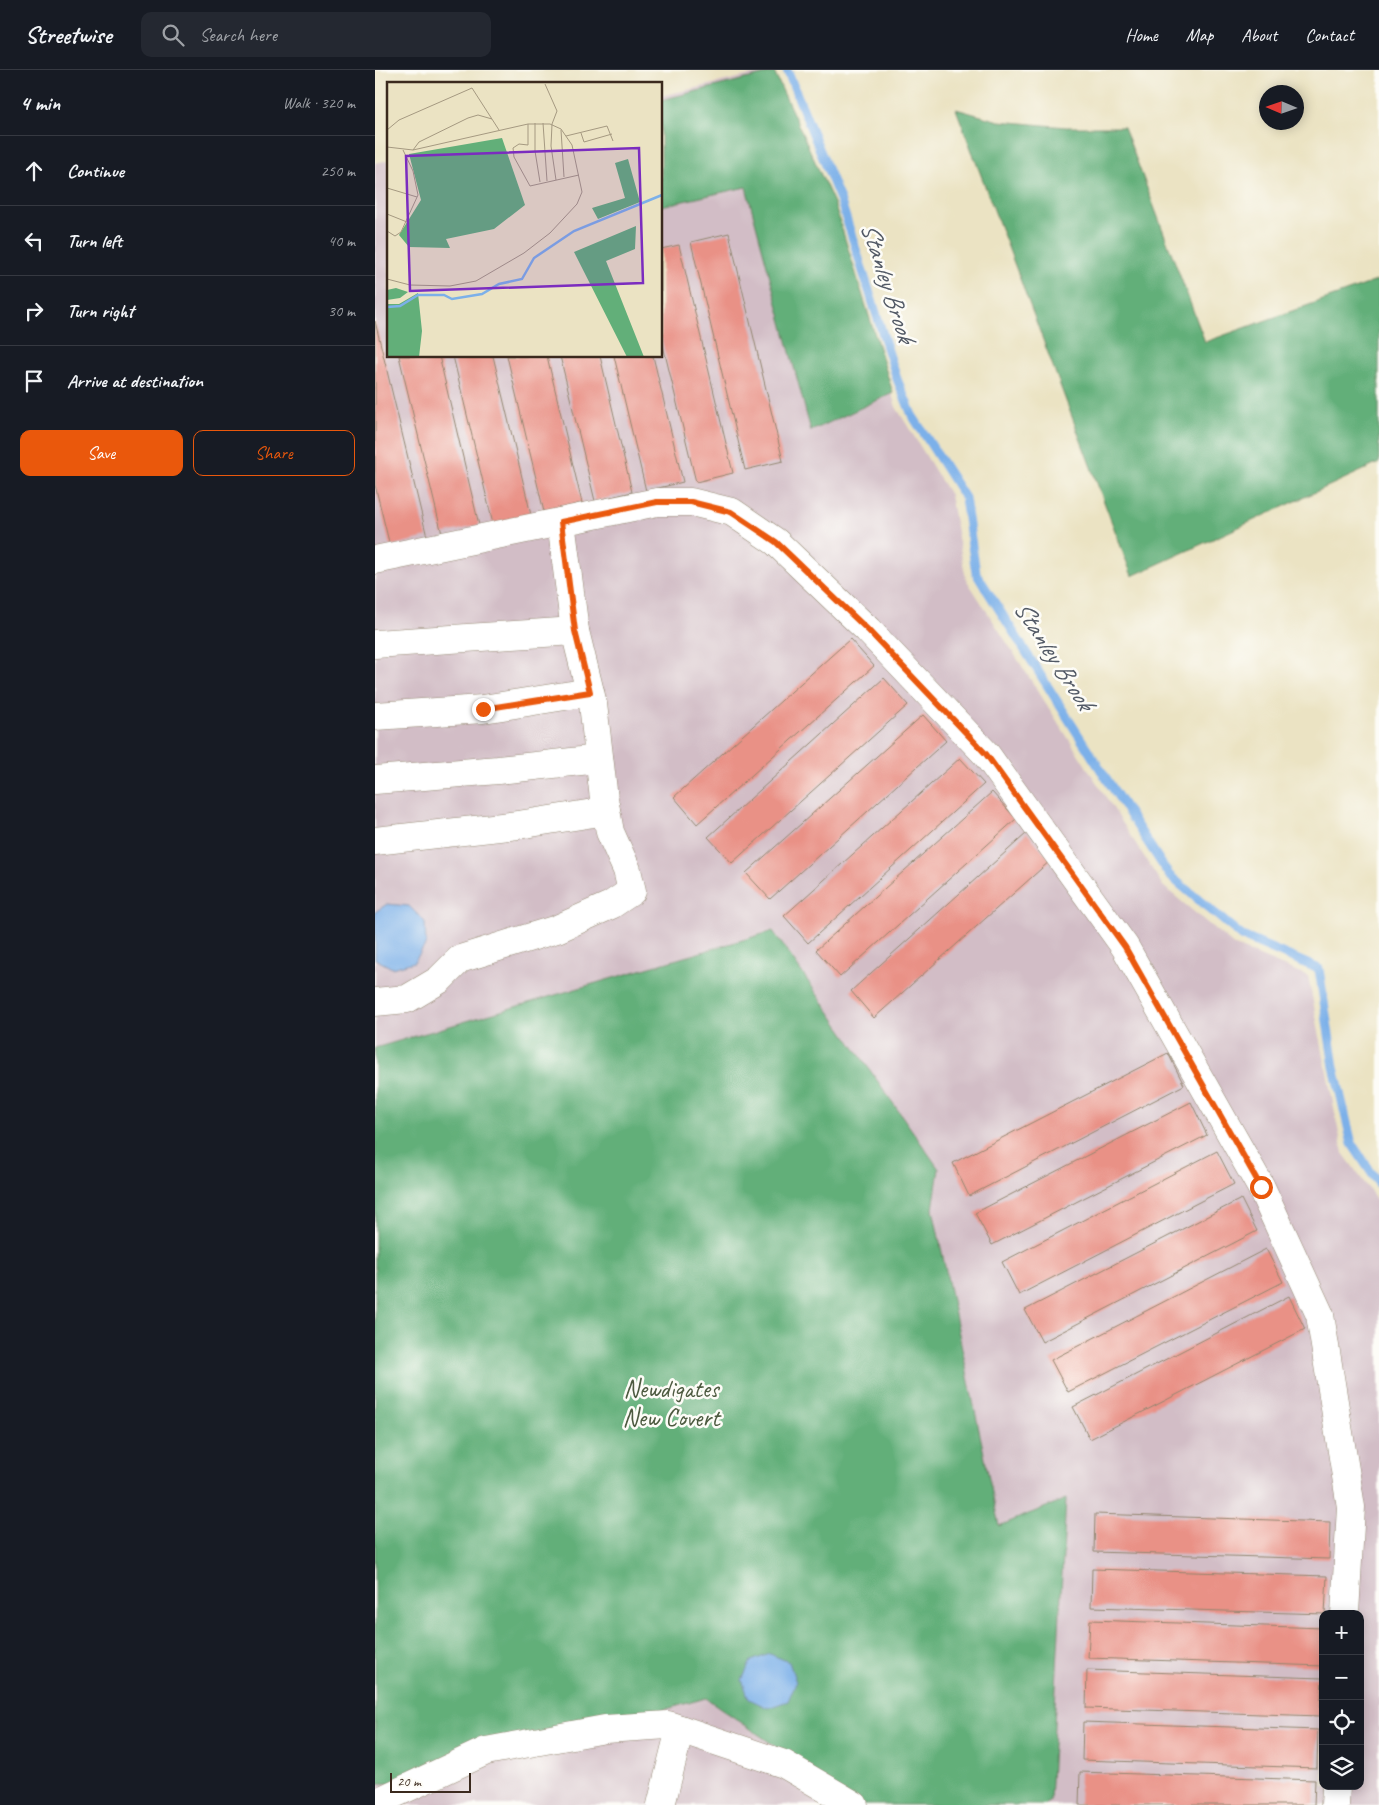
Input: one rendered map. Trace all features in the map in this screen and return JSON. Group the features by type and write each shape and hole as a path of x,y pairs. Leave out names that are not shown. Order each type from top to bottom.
{"lane":[{"path":"375,560 657,502 691,502 731,512 776,542 868,630 986,754 1125,947 1261,1187 1320,1315 1351,1507 1345,1610"},
{"path":"375,1002 407,999 439,980 460,959 557,929 611,905 632,891 627,870 610,832 590,692 575,631 561,522"},
{"path":"375,644 575,631"},
{"path":"375,716 483,709 590,692"},
{"path":"375,780 498,770 599,759"},
{"path":"375,841 518,825 606,811"},
{"path":"375,1803 486,1751 605,1729 668,1725 784,1764 855,1805"},
{"path":"661,1805 680,1729"},
{"path":"1335,1805 1336,1790"}],"shaded area":[{"path":"772,70 827,197 896,407 950,495 966,579 1163,886 1235,946 1308,976 1343,1153 1379,1203 1379,1805 375,1805 375,163 387,160 387,358 663,358 663,96"}],"green space":[{"path":"774,72 834,203 893,393 811,431 746,187 663,206 663,100"},
{"path":"956,109 999,121 1066,127 1124,127 1205,342 1379,280 1379,463 1132,576"},
{"name":"Newdigates New Covert","path":"773,931 939,1169 933,1209 999,1526 1066,1499 1050,1801 1044,1805 860,1805 706,1698 399,1784 375,1783 375,1048"}],"water":[{"path":"387,904 409,906 425,922 426,944 414,962 392,968 375,959 375,912"},
{"path":"770,1654 789,1662 796,1682 788,1701 768,1708 749,1699 742,1680 751,1661"}],"building":[{"path":"729,233 783,461 745,470 691,242"},
{"path":"679,245 733,473 696,482 663,345 663,249"},
{"path":"375,321 427,537 390,546 375,485"},
{"path":"399,358 439,358 479,525 442,534"},
{"path":"453,358 493,358 531,515 493,524"},
{"path":"507,358 547,358 582,503 544,512"},
{"path":"560,358 600,358 632,492 595,501"},
{"path":"614,358 653,358 683,482 646,491"},
{"path":"850,639 874,666 697,824 674,797"},
{"path":"884,678 908,705 732,863 708,837"},
{"path":"923,715 946,741 770,899 746,873"},
{"path":"960,758 984,784 808,943 784,916"},
{"path":"992,792 1016,819 840,977 816,950"},
{"path":"1027,833 1051,860 874,1018 851,991"},
{"path":"1168,1053 1184,1085 969,1196 953,1163"},
{"path":"1191,1102 1207,1135 992,1245 975,1213"},
{"path":"1217,1151 1234,1184 1019,1295 1002,1262"},
{"path":"1241,1199 1257,1231 1042,1342 1025,1310"},
{"path":"1266,1249 1283,1282 1068,1392 1051,1360"},
{"path":"1289,1296 1305,1329 1090,1439 1073,1407"},
{"path":"1095,1514 1330,1522 1329,1559 1094,1552"},
{"path":"1092,1569 1327,1576 1325,1610 1319,1610 1319,1614 1091,1607"},
{"path":"1090,1620 1319,1628 1319,1666 1088,1658"},
{"path":"1087,1670 1319,1678 1319,1716 1086,1708"},
{"path":"1083,1722 1318,1730 1317,1768 1082,1760"},
{"path":"1080,1772 1315,1780 1314,1805 1079,1805"}],"waterway":[{"name":"Stanley Brook","path":"787,70 841,202 897,379 912,415 965,498 976,573 1169,875 1242,936 1319,969 1334,1067 1352,1144 1379,1184"}],"route":[{"path":"483,709 590,692 575,631 561,522 657,502 691,502 731,512 776,542 868,630 986,754 1125,947 1261,1187"}]}
